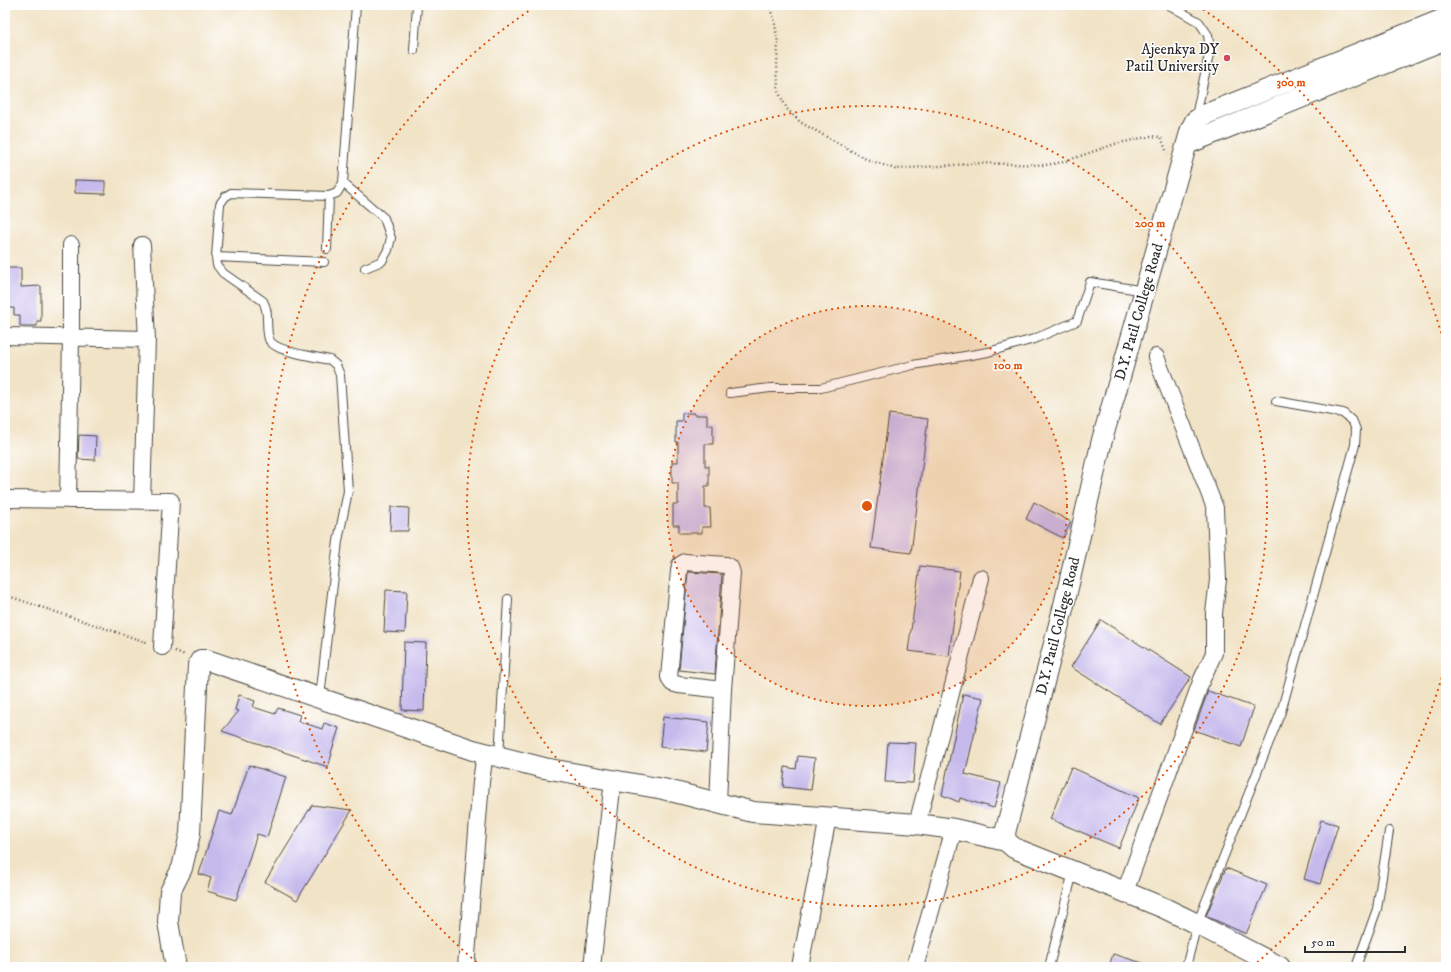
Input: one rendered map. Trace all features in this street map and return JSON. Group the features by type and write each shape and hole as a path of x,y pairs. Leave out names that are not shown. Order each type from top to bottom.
{"street":[{"path":"1194,134 1204,115 1446,18"},
{"path":"1194,134 1446,40"},
{"name":"D.Y. Patil College Road","path":"1006,841 1005,833 1064,605 1102,440 1179,171 1194,134"},
{"path":"68,500 71,245"},
{"path":"142,245 147,339 142,500"},
{"path":"5,336 147,339"},
{"path":"1125,892 1202,679 1214,653 1214,613 1218,580 1215,508 1156,357"},
{"path":"5,499 171,501 162,647"},
{"path":"718,803 723,690 732,572 730,567 726,565 685,562 680,565 678,571 669,677 672,683 678,685 723,690"},
{"path":"917,824 981,578"},
{"path":"176,967 168,922 170,892 182,868 190,834 198,665 201,660 207,660 492,755 544,768 663,789 753,812 917,824 954,829 1006,841 1020,851 1125,892 1197,924 1280,967"},
{"path":"466,967 481,782 492,755"},
{"path":"592,967 613,780"},
{"path":"800,967 828,817"},
{"path":"915,967 954,829"}],"lane":[{"path":"320,698 338,541 348,491 340,375 336,365 330,360 282,349 272,344 269,339 267,308 264,301 223,273 217,265 216,257 220,204 225,196 231,193 329,196 337,193 343,183 356,5"},
{"path":"414,50 417,5"},
{"name":"D.Y. Patil College Road","path":"1170,5 1198,22 1208,35 1210,50 1194,134"},
{"path":"343,183 384,218 391,238 388,250 382,262 365,268"},
{"path":"327,249 329,196"},
{"path":"216,257 324,262"},
{"path":"730,393 770,388 821,388 913,365 988,352 1034,339 1078,321 1090,282 1145,291"},
{"path":"1186,967 1197,924 1281,712 1355,445 1356,430 1353,422 1343,413 1276,401"},
{"path":"492,755 508,599"},
{"path":"1356,967 1377,910 1389,831"},
{"path":"1049,967 1073,871"}],"path":[{"path":"768,5 774,18 778,44 778,91 787,109 800,122 866,159 895,169 982,163 1046,165 1062,162 1115,144 1156,136 1161,137 1167,154 1179,171"},
{"path":"5,595 201,660"}],"building":[{"path":"75,180 105,181 105,194 75,193"},
{"path":"7,268 21,268 21,287 41,286 41,321 37,321 37,326 20,326 20,315 14,315 14,308 7,308"},
{"path":"682,413 707,415 707,425 713,425 713,444 705,444 705,466 709,466 709,486 705,486 705,508 710,508 711,527 702,527 702,533 679,533 679,525 673,525 673,504 678,504 678,483 672,483 672,462 678,462 676,421 682,421"},
{"path":"889,414 928,419 911,553 871,548"},
{"path":"79,435 96,436 95,460 78,459"},
{"path":"1034,502 1071,522 1063,538 1026,519"},
{"path":"391,507 409,508 408,531 390,531"},
{"path":"920,566 960,571 949,656 908,651"},
{"path":"688,572 722,574 715,674 679,670"},
{"path":"386,590 407,591 405,633 384,632"},
{"path":"1101,620 1191,677 1160,724 1071,667"},
{"path":"404,642 426,643 424,711 402,710"},
{"path":"1208,691 1254,707 1241,747 1194,730"},
{"path":"963,694 983,698 965,774 1001,783 994,808 960,798 959,802 942,795"},
{"path":"239,695 255,701 253,707 275,714 278,708 300,715 298,721 322,729 324,723 339,728 328,767 222,731 239,711 235,710"},
{"path":"663,717 709,722 706,752 660,747"},
{"path":"888,742 916,743 913,783 885,782"},
{"path":"798,756 815,758 811,790 783,787 785,767 796,769"},
{"path":"249,765 286,777 267,837 257,834 236,900 207,891 211,878 199,874 219,811 232,815"},
{"path":"1071,767 1139,798 1119,848 1050,819"},
{"path":"312,805 352,810 297,900 265,882"},
{"path":"1321,820 1338,825 1320,884 1304,879"},
{"path":"1226,868 1267,885 1246,934 1206,916"},
{"path":"1113,954 1146,964 1145,967 1109,967"}],"place":[{"name":"Ajeenkya DY Patil University","path":"1227,58"}]}
